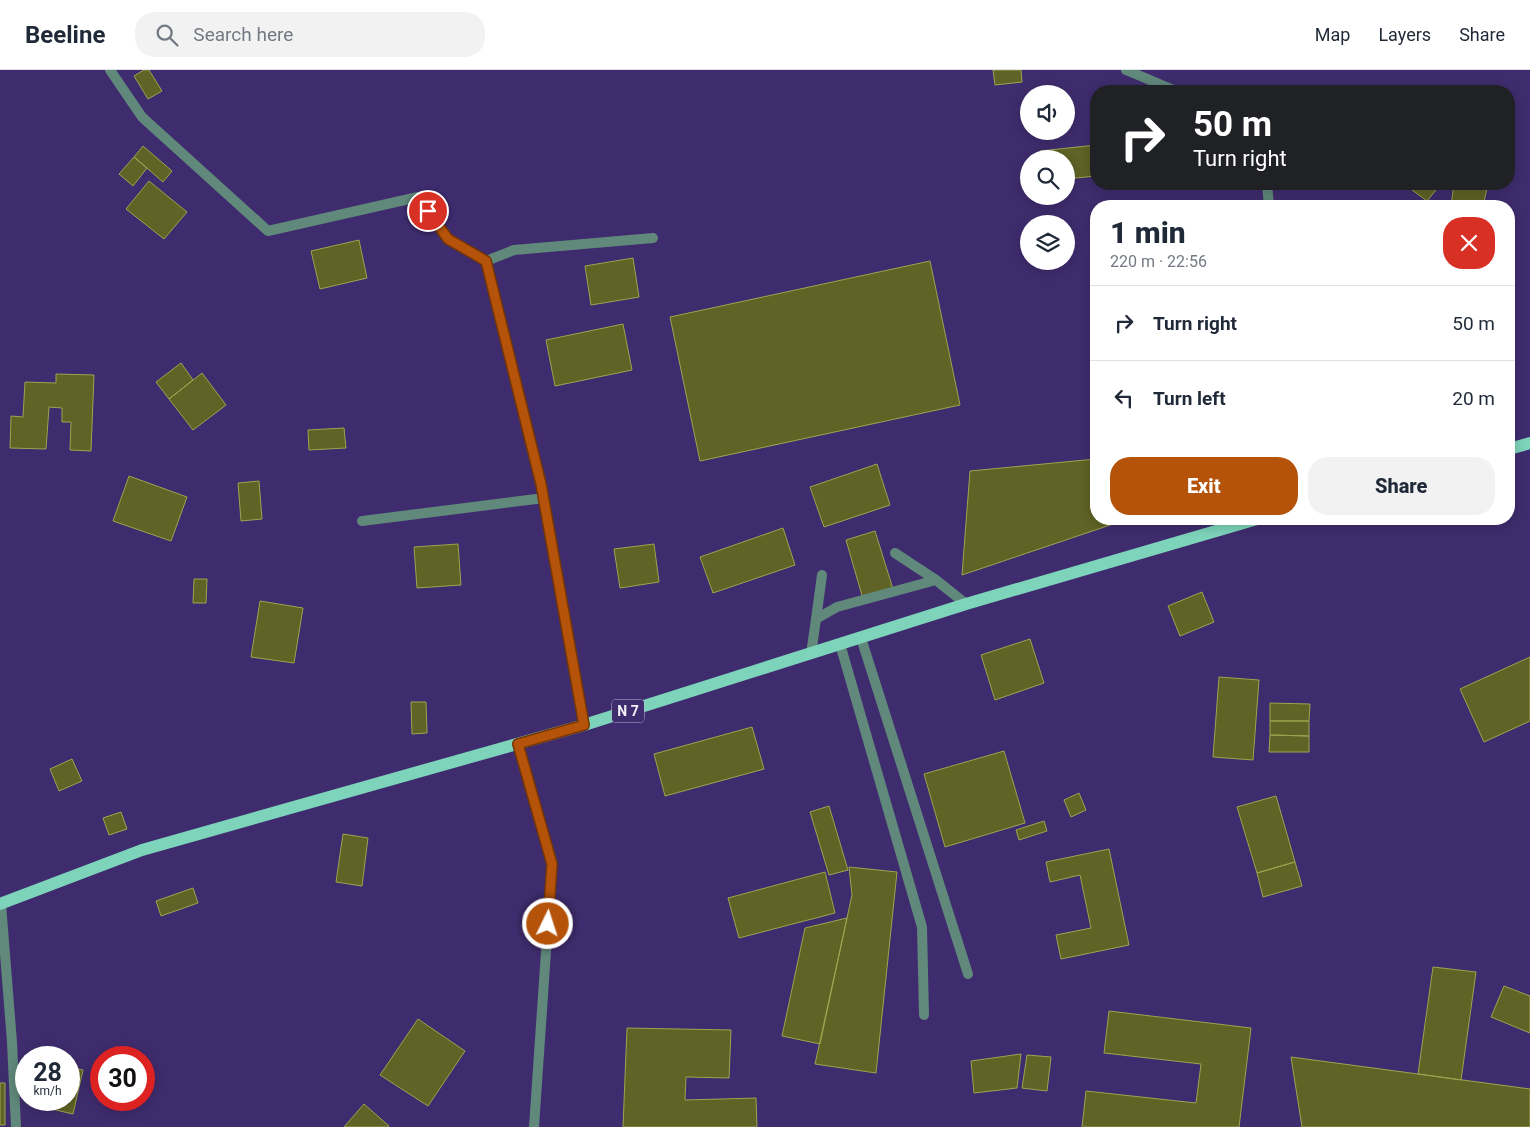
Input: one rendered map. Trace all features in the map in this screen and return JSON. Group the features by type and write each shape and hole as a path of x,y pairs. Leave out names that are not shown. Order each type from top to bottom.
{"main road":[{"path":"1515,447 1530,443"},
{"name":"N 7","path":"0,904 142,850 584,725 966,604 1236,525"}],"street":[{"path":"110,70 142,117 268,231 418,197 448,239 486,261 544,498 584,725"},
{"path":"1126,70 1162,85"},
{"path":"486,261 514,250 653,238"},
{"path":"362,521 544,498"},
{"path":"895,553 936,580 966,604"},
{"path":"811,654 822,575"},
{"path":"816,620 837,608 936,580"},
{"path":"862,638 968,974"},
{"path":"840,644 922,927 924,1015"},
{"path":"518,744 552,864 534,1127"},
{"path":"0,904 12,1042 16,1127"}],"building":[{"path":"144,70 149,70 162,91 148,99 134,76"},
{"path":"993,70 1021,70 1022,82 995,85"},
{"path":"143,146 172,171 163,182 134,157"},
{"path":"1090,146 1090,177 1075,178 1075,150 1049,150"},
{"path":"134,157 147,168 133,186 119,174"},
{"path":"149,181 187,212 164,239 126,209"},
{"path":"1412,190 1436,190 1428,200"},
{"path":"1453,190 1487,190 1484,200 1452,200"},
{"path":"359,240 367,278 320,289 311,251"},
{"path":"633,258 639,297 591,305 585,266"},
{"path":"930,261 960,405 700,461 670,317"},
{"path":"623,324 632,370 555,386 546,340"},
{"path":"181,363 193,380 169,399 156,382"},
{"path":"202,373 226,405 193,430 169,399"},
{"path":"56,374 94,375 91,451 70,450 71,422 62,422 62,408 49,407 46,449 10,448 11,416 23,417 25,382 56,383"},
{"path":"344,428 346,448 309,450 308,430"},
{"path":"1090,460 1090,525 1110,525 962,575 970,471"},
{"path":"877,464 890,505 824,527 810,487"},
{"path":"129,476 187,497 171,541 113,521"},
{"path":"259,481 262,519 241,521 238,483"},
{"path":"783,528 795,565 713,593 700,557"},
{"path":"875,531 893,589 863,599 846,540"},
{"path":"458,544 461,585 417,588 414,547"},
{"path":"654,544 659,582 620,588 614,549"},
{"path":"194,579 207,579 206,603 193,603"},
{"path":"1202,592 1214,622 1180,636 1168,606"},
{"path":"260,601 303,608 294,663 251,657"},
{"path":"1030,639 1044,683 995,700 981,655"},
{"path":"1530,657 1530,721 1484,742 1460,689"},
{"path":"1219,677 1259,680 1253,760 1213,757"},
{"path":"411,702 426,702 427,733 412,734"},
{"path":"1270,703 1310,704 1309,721 1270,721"},
{"path":"1270,721 1309,721 1309,736 1270,735"},
{"path":"752,727 764,769 665,796 654,754"},
{"path":"1270,735 1309,736 1309,752 1269,752"},
{"path":"1004,751 1025,823 945,847 924,774"},
{"path":"72,759 82,781 59,791 50,769"},
{"path":"1079,793 1086,810 1071,817 1064,800"},
{"path":"1276,796 1295,862 1257,873 1237,807"},
{"path":"829,806 848,870 829,875 810,812"},
{"path":"121,812 127,829 109,835 103,818"},
{"path":"1044,821 1047,831 1019,840 1016,830"},
{"path":"343,834 368,838 362,886 336,882"},
{"path":"1109,849 1129,945 1061,959 1056,935 1091,928 1080,875 1050,882 1046,862"},
{"path":"1295,862 1302,886 1263,897 1257,873"},
{"path":"849,867 897,872 876,1073 815,1064 852,895"},
{"path":"825,872 835,913 739,938 728,898"},
{"path":"193,888 198,903 161,916 156,901"},
{"path":"847,918 820,1044 782,1036 805,928"},
{"path":"1433,967 1476,972 1461,1080 1418,1074"},
{"path":"1504,986 1530,996 1530,1033 1491,1017"},
{"path":"1109,1011 1251,1028 1239,1127 1082,1127 1086,1091 1196,1103 1201,1064 1104,1053"},
{"path":"418,1019 465,1051 428,1106 380,1075"},
{"path":"627,1028 731,1030 729,1078 686,1077 685,1100 756,1098 757,1127 623,1127"},
{"path":"1021,1054 1017,1088 974,1093 971,1061"},
{"path":"1027,1055 1051,1057 1047,1091 1022,1088"},
{"path":"1291,1057 1530,1089 1530,1127 1302,1127"},
{"path":"80,1069 83,1070 80,1083"},
{"path":"0,1083 5,1083 5,1125 0,1125"},
{"path":"364,1104 389,1126 344,1127"},
{"path":"60,1111 74,1111 73,1114"}],"route":[{"path":"428,211 448,239 486,261 541,484 584,725 518,744 552,864 548,924"}]}
